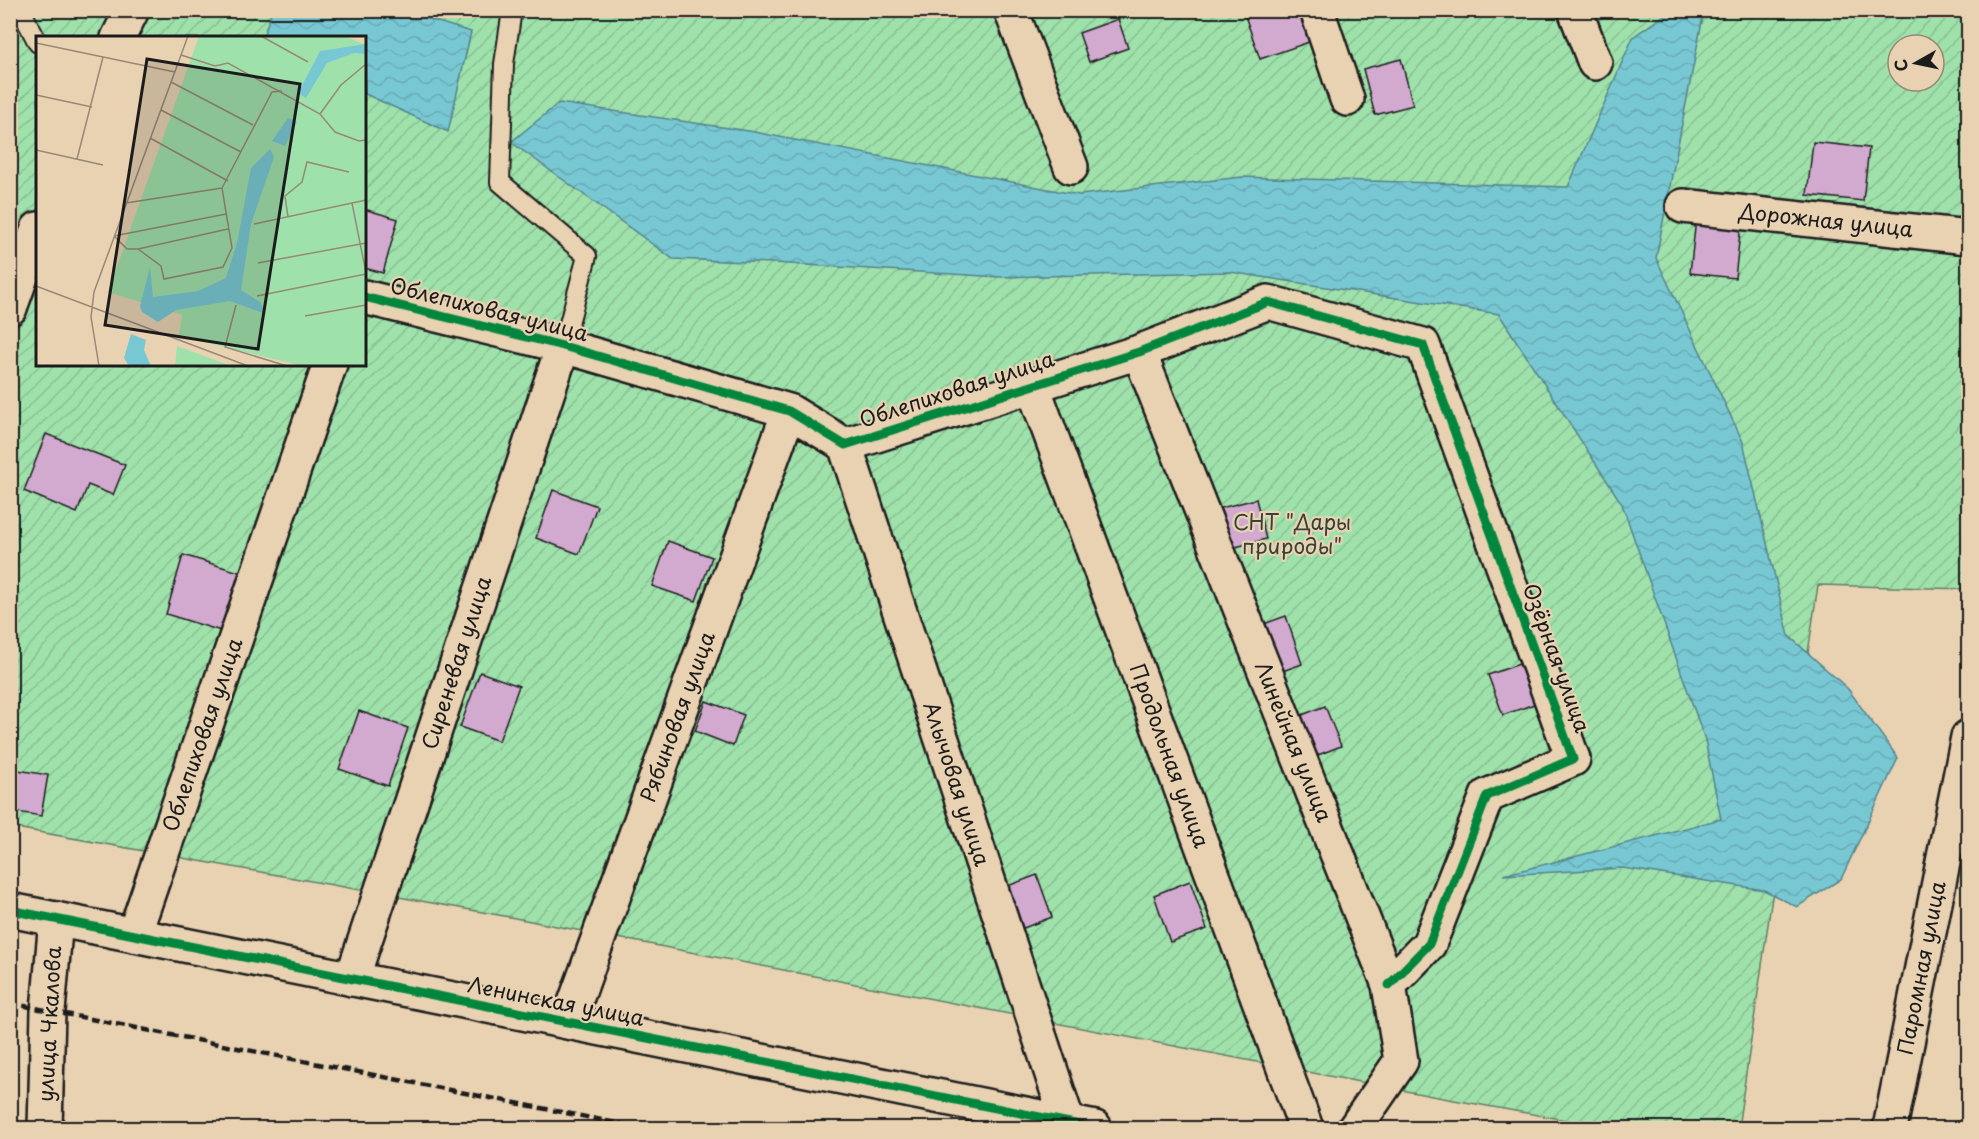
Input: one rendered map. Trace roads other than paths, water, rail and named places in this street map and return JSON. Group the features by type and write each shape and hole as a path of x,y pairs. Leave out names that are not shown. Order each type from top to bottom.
{"street":[{"path":"119,36 132,10"},
{"path":"1011,10 1071,167"},
{"path":"1317,10 1347,99"},
{"path":"1575,10 1595,63"},
{"name":"Дорожная улица","path":"1683,206 1968,237"},
{"path":"10,308 36,235"},
{"name":"Облепиховая улица","path":"366,297 563,346 789,411 845,445 1139,352 1268,302 1423,345"},
{"name":"Озёрная улица","path":"1389,985 1429,944 1487,796 1573,759 1423,345"},
{"name":"Сиреневая улица","path":"352,979 563,346"},
{"name":"Линейная улица","path":"1139,352 1389,985 1401,1061 1355,1128"},
{"name":"Облепиховая улица","path":"134,935 329,366"},
{"name":"Продольная улица","path":"1032,384 1306,1128"},
{"name":"Рябиновая улица","path":"568,1022 789,411"},
{"name":"Алычовая улица","path":"845,445 1081,1126"},
{"name":"Паромная улица","path":"1890,1128 1968,738"},
{"name":"Ленинская улица","path":"10,910 1081,1126"},
{"name":"улица Чкалова","path":"45,1128 48,1011 56,919"}],"lane":[{"path":"15,10 22,12 36,39"},
{"path":"512,10 504,64 500,182 587,256 563,346"}],"water":[{"path":"272,10 402,11 471,32 448,132 366,94 366,36 263,36"},
{"path":"1670,11 1704,11 1656,258 1743,442 1789,636 1848,689 1898,758 1841,879 1797,907 1764,890 1623,868 1503,875 1721,819 1705,740 1622,504 1499,314 1230,272 1000,277 673,259 511,142 559,103 749,131 1079,195 1242,177 1568,187 1633,37"}],"railway":[{"path":"10,1003 642,1128"}],"park label":[{"name":"СНТ \"Дары природы\"","path":"1292,535"}]}
